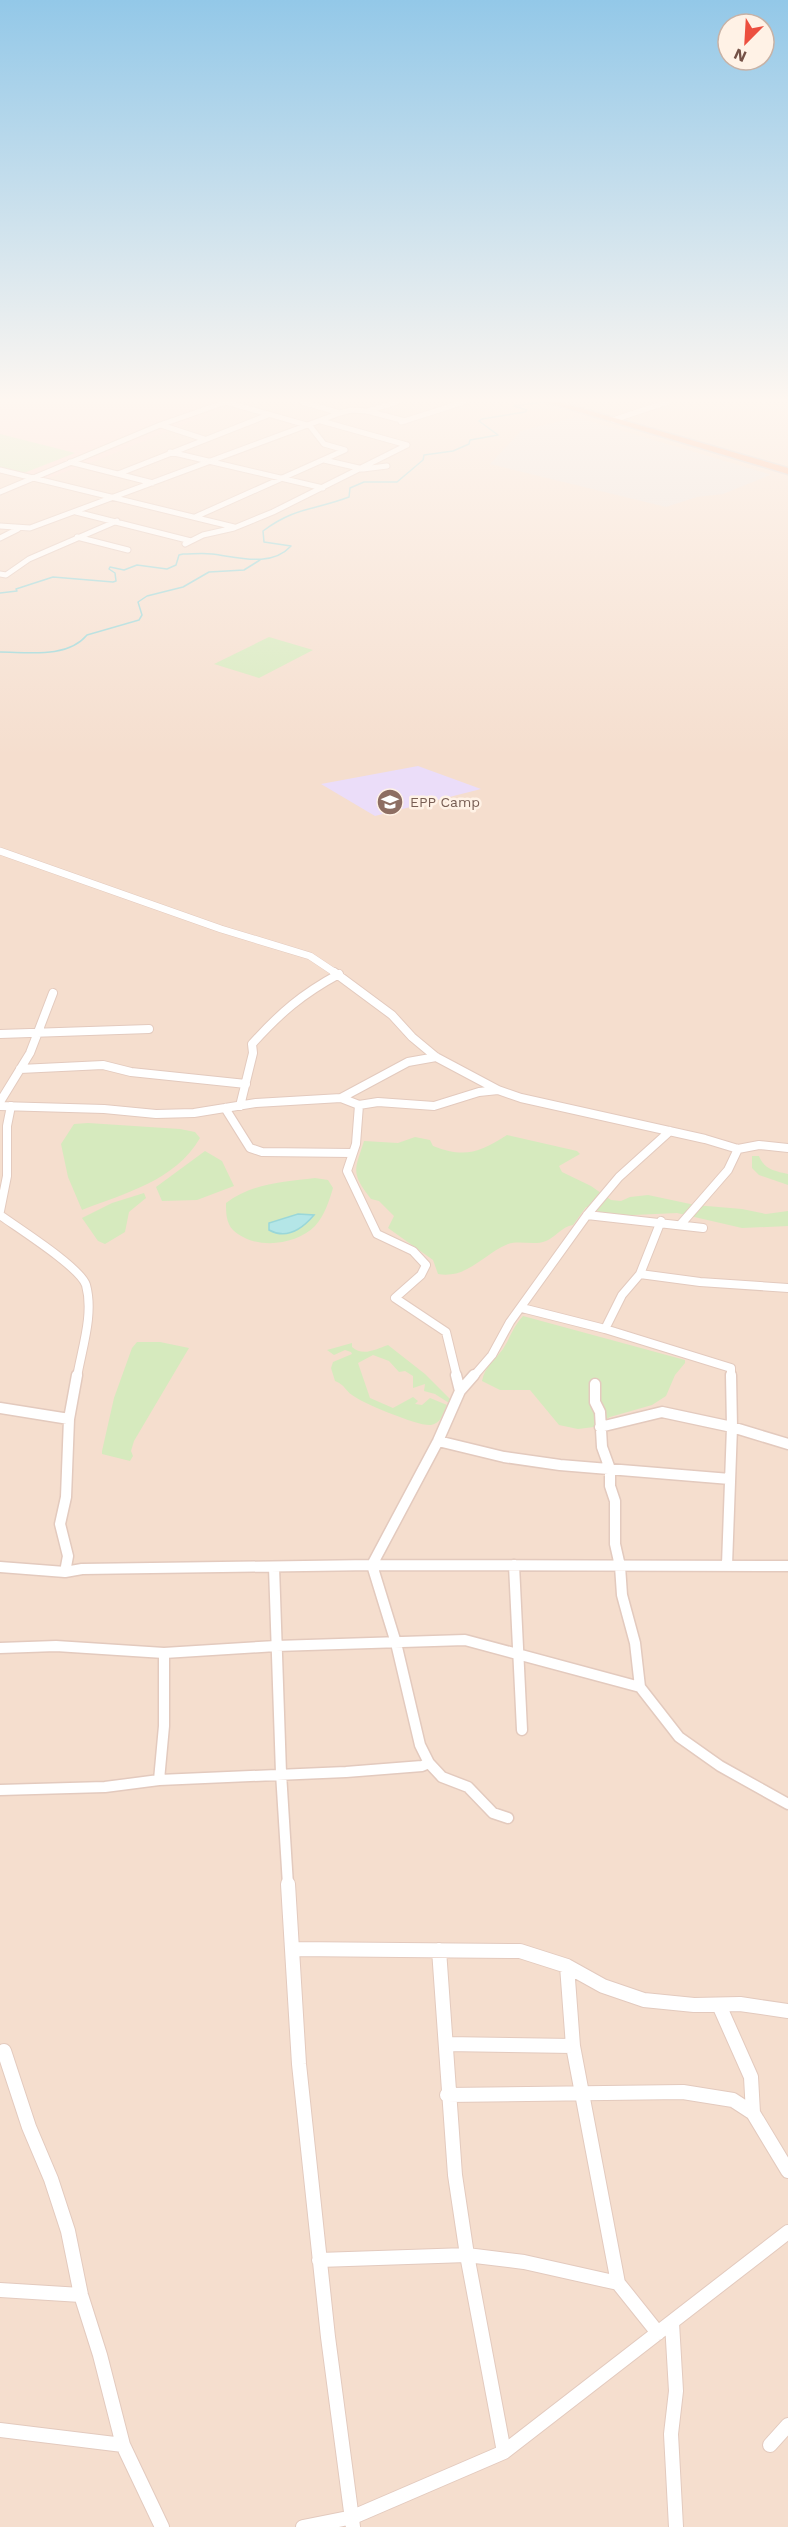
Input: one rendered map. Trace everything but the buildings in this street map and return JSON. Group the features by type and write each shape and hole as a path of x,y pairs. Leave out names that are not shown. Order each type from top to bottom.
{"street":[{"path":"0,526 30,528 53,520"},
{"path":"112,520 188,543 252,520"},
{"path":"205,520 234,528"},
{"path":"0,574 6,575 29,559 117,521"},
{"path":"0,538 18,529"},
{"path":"77,537 128,550"},
{"path":"0,851 221,929 310,956 339,974 392,1015 412,1037 436,1057 498,1090 521,1098 670,1131 738,1149 759,1145 788,1148"},
{"path":"240,1106 253,1053 252,1044 280,1012 313,988 339,974"},
{"path":"53,993 30,1053 0,1104 104,1108 156,1114 195,1113 240,1106 340,1098 408,1062 436,1057"},
{"path":"0,1034 149,1029"},
{"path":"20,1069 103,1065 131,1072 246,1084"},
{"path":"340,1098 359,1105 378,1102 434,1106 479,1092 498,1090"},
{"path":"359,1105 356,1144 347,1171 377,1234 412,1251 426,1265 425,1271 419,1278 407,1285 395,1298 446,1332 460,1390"},
{"path":"11,1106 8,1126 7,1176 0,1213 67,1263 85,1282 88,1299 87,1319 69,1419 66,1497 60,1524 68,1556 65,1572"},
{"path":"225,1108 250,1148 262,1152 352,1153"},
{"path":"508,1818 493,1813 468,1787 442,1777 429,1763 420,1745 396,1643 372,1565 438,1441 460,1390 492,1355 510,1323 587,1215 619,1177 670,1131"},
{"path":"681,1224 690,1210 722,1179 736,1158 738,1149"},
{"path":"587,1215 661,1221 703,1228"},
{"path":"605,1329 622,1294 640,1274 661,1221"},
{"path":"640,1274 700,1282 788,1288"},
{"path":"522,1308 605,1329 731,1368 732,1427 727,1565"},
{"path":"595,1384 595,1402 600,1412 602,1447 610,1469 610,1486 615,1501 615,1544 620,1566 622,1595 635,1643 640,1687 679,1737 720,1766 788,1804"},
{"path":"0,1408 69,1419"},
{"path":"600,1427 662,1412 732,1427 788,1444"},
{"path":"438,1441 504,1457 730,1479"},
{"path":"0,1567 65,1572 82,1569 372,1565 788,1566"},
{"path":"514,1565 521,1657 522,1730"},
{"path":"274,1567 281,1773 299,2064 319,2260 343,2462 353,2522"},
{"path":"0,1648 56,1646 120,1652 164,1653 276,1646 465,1640 521,1657 640,1687"},
{"path":"159,1780 165,1726 164,1653"},
{"path":"0,1790 105,1787 159,1780 346,1772 422,1766 429,1763"},
{"path":"292,1949 520,1951 567,1966 603,1986 644,2000 741,2004 788,2011"},
{"path":"439,1950 446,2044 447,2095 455,2175 467,2254 504,2452"},
{"path":"567,1966 573,2046 618,2283 658,2333"},
{"path":"719,2004 751,2077 753,2113"},
{"path":"446,2044 573,2046"},
{"path":"4,2051 29,2127 51,2179 68,2231 81,2295 100,2355 123,2445 162,2527"},
{"path":"447,2095 684,2092 733,2100 753,2113 788,2171"},
{"path":"303,2527 353,2522 504,2452 788,2232"},
{"path":"319,2260 467,2254 524,2262 618,2283"},
{"path":"0,2290 81,2295"},
{"path":"672,2323 676,2391 671,2434 676,2527"},
{"path":"770,2445 788,2425"},
{"path":"0,2430 123,2445"}],"shaded area":[{"path":"0,520 788,520 788,2527 0,2527"},
{"name":"EPP Camp","path":"418,766 481,789 375,816 321,784"}],"green space":[{"path":"269,637 313,650 259,678 214,664"},
{"path":"74,1124 180,1129 195,1132 200,1138 190,1153 163,1175 132,1191 82,1210 68,1177 61,1144"},
{"path":"507,1135 577,1151 580,1154 559,1166 562,1172 591,1186 611,1200 621,1201 630,1197 648,1195 695,1205 742,1209 766,1214 788,1211 788,1226 742,1228 677,1213 612,1216 586,1207 573,1225 546,1241 508,1244 458,1273 438,1274 433,1260 388,1228 394,1216 379,1201 371,1199 357,1176 357,1165 364,1141 398,1143 415,1137 430,1140 433,1146 444,1150 463,1153 479,1150"},
{"path":"205,1151 222,1161 234,1186 197,1200 162,1201 156,1187"},
{"path":"752,1156 759,1156 770,1169 788,1174 788,1185 759,1175 752,1168"},
{"path":"315,1178 328,1180 333,1188 321,1217 307,1233 286,1241 263,1243 242,1236 229,1224 226,1203 236,1196 269,1184"},
{"path":"144,1193 146,1198 129,1212 125,1232 105,1244 98,1241 82,1218 112,1203"},
{"path":"523,1316 685,1360 685,1363 675,1375 666,1396 652,1405 610,1417 594,1427 578,1429 559,1425 530,1390 500,1390 482,1381 488,1367 503,1349"},
{"path":"137,1342 160,1342 189,1348 134,1441 131,1451 133,1456 130,1461 102,1454 102,1451 114,1398 132,1348"},
{"path":"352,1343 352,1347 356,1350 365,1352 388,1345 425,1374 452,1401 449,1403 435,1394 424,1391 425,1384 413,1388 413,1376 405,1371 399,1372 389,1361 373,1355 358,1363 370,1398 393,1408 413,1397 418,1401 415,1404 422,1405 430,1398 447,1405 440,1420 435,1424 425,1425 378,1409 358,1399 335,1381 331,1368 333,1362 352,1354 345,1350 334,1355 327,1350"}],"water":[{"path":"298,1214 314,1215 305,1224 288,1233 282,1234 269,1230 269,1223"}],"waterway":[{"path":"0,593 17,591 16,589 53,577 113,582 116,581 115,573 109,569 110,567 124,570 137,565 167,569 176,565 179,555 183,554 209,554 243,559 274,557 291,546 264,542 263,531 280,520"},
{"path":"0,652 46,653 69,648 79,643 87,635 139,620 142,615 138,602 147,596 183,587 209,572 244,570 260,560"}],"place":[{"name":"EPP Camp","path":"390,802"}]}
